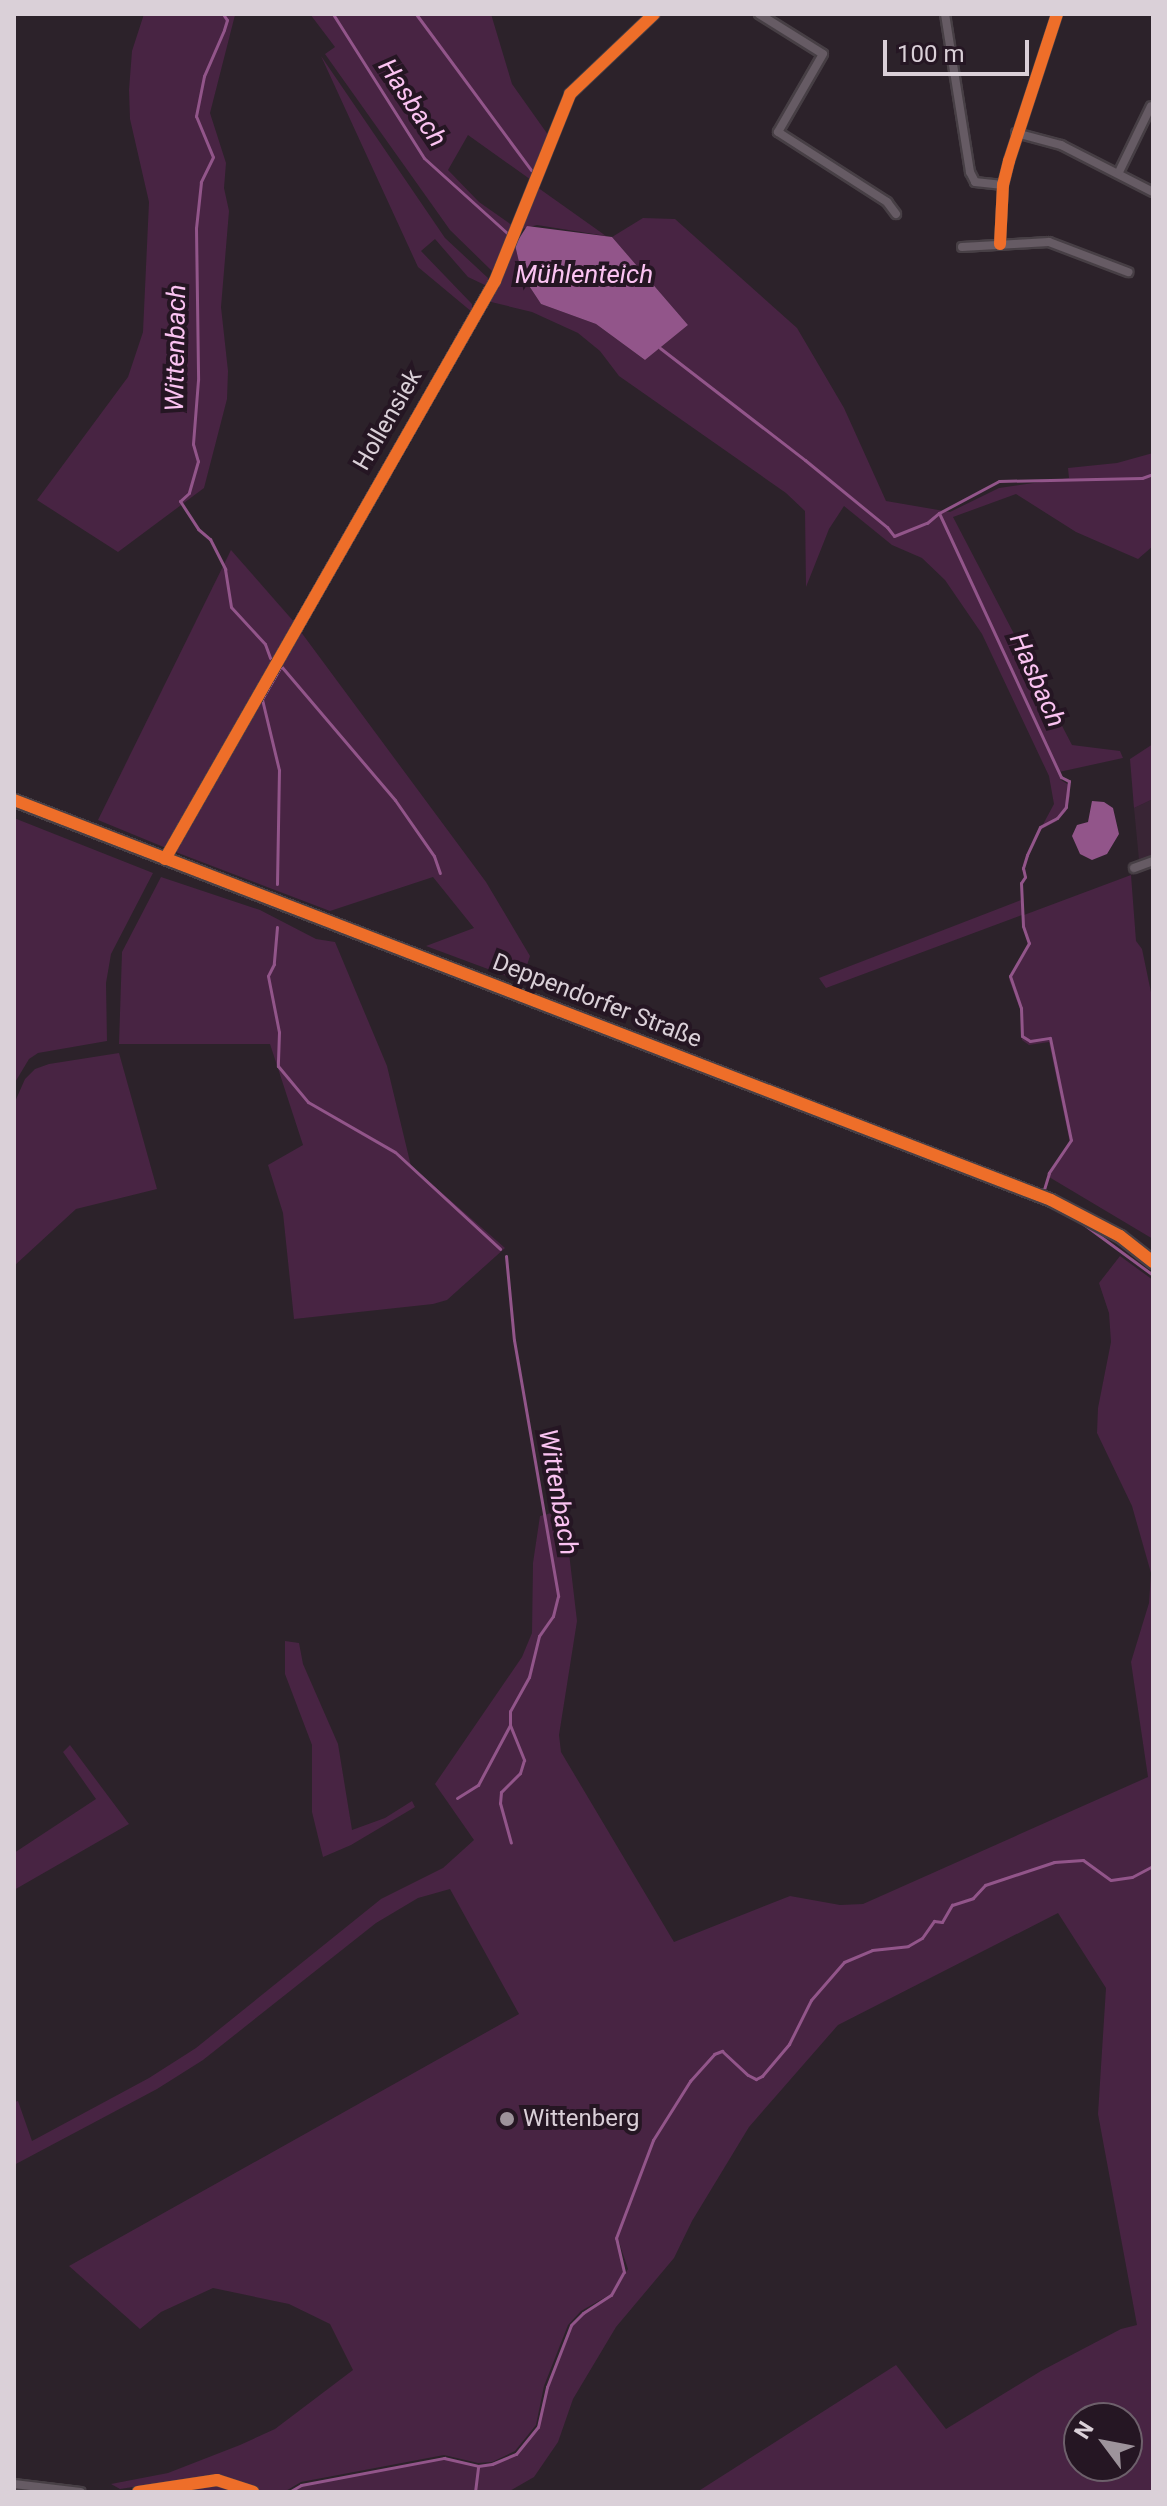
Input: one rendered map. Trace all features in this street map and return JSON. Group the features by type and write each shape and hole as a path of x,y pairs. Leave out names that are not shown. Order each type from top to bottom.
{"street":[{"name":"Hollensiek","path":"165,859 495,281 570,94 654,14"},
{"path":"759,14 823,54 778,132 887,202 896,214"},
{"path":"945,14 970,172 975,182 1003,185"},
{"path":"1000,244 1003,185 1016,133 1057,14"},
{"path":"1119,172 1151,106"},
{"path":"1016,133 1061,145 1153,192"},
{"path":"962,247 1049,242 1128,272"},
{"name":"Deppendorfer Straße","path":"14,800 1038,1194 1120,1236 1153,1262"},
{"path":"1134,868 1153,861"},
{"path":"138,2492 217,2480 253,2492"},
{"path":"14,2484 81,2492"}],"shaded area":[{"path":"144,14 240,14 235,15 210,113 226,163 224,188 229,211 221,307 228,371 227,399 204,488 118,552 37,500 128,377 143,332 149,202 130,119 129,90 132,51"},
{"path":"310,14 491,14 512,84 551,139 534,182 468,135 448,170 479,202 516,228 499,270 493,272 450,230 325,54 335,47"},
{"path":"321,56 445,238 488,278 487,286 468,277 435,239 421,251 472,304 472,312 418,267"},
{"path":"537,187 606,236 537,225 522,229"},
{"path":"643,218 675,219 797,328 844,408 886,501 950,512 999,488 1069,478 1068,468 1117,463 1153,453 1153,546 1138,559 1076,532 1016,494 953,517 1072,745 1120,751 1123,758 1059,772 1061,780 1069,785 1070,796 1066,811 1057,821 1040,830 1054,804 1049,776 982,634 945,580 922,558 892,545 844,506 829,529 806,587 805,511 786,493 619,376 600,351 578,333 532,312 487,301 515,245 522,275 541,304 596,324 645,360 688,325 612,237"},
{"path":"231,550 295,623 166,848 98,820"},
{"path":"298,628 486,882 530,956 525,971 515,979 426,946 474,928 433,877 330,911 173,851"},
{"path":"1153,744 1153,799 1134,808 1130,759"},
{"path":"1153,799 1153,867 1131,875 1130,863 1139,860 1134,808"},
{"path":"14,818 153,873 111,954 106,983 107,1041 38,1053 29,1059 14,1084"},
{"path":"1131,875 1136,941 1142,949 1153,1002 1153,1239 1049,1177 1070,1143 1049,1042 1029,1045 1022,1040 1021,1012 1009,979 1029,947 1022,915 826,988 819,978 1021,900 1024,915"},
{"path":"161,877 260,910 316,939 335,942 387,1066 411,1166 505,1248 447,1300 294,1319 283,1213 268,1165 303,1145 270,1044 119,1044 122,952"},
{"path":"119,1053 157,1189 76,1209 14,1266 14,1104 25,1079 35,1069 49,1064"},
{"path":"1120,1256 1153,1280 1153,2492 697,2492 896,2365 946,2429 1041,2371 1121,2329 1137,2325 1098,2114 1106,1988 1058,1913 838,2025 749,2127 692,2221 674,2258 616,2327 573,2399 558,2442 534,2477 508,2492 292,2492 302,2486 444,2458 479,2467 516,2455 538,2427 547,2387 571,2326 583,2313 612,2295 628,2269 617,2236 623,2272 611,2294 581,2311 568,2325 544,2386 536,2425 515,2451 492,2462 478,2463 444,2455 301,2482 284,2492 263,2492 216,2474 120,2489 111,2484 168,2473 275,2429 353,2370 330,2324 289,2304 213,2288 161,2312 140,2329 69,2266 519,2014 450,1889 418,1898 376,1923 203,2060 157,2089 14,2165 14,2102 18,2101 32,2141 149,2078 196,2048 381,1899 443,1868 474,1840 435,1784 522,1657 532,1633 533,1563 540,1516 555,1512 569,1553 577,1621 559,1735 561,1752 674,1942 790,1896 840,1905 863,1904 1148,1777 1131,1662 1149,1603 1151,1573 1132,1506 1097,1433 1098,1408 1111,1342 1109,1313 1099,1283"},
{"path":"285,1641 299,1643 303,1664 338,1744 352,1830 385,1818 412,1801 415,1807 351,1845 323,1857 312,1812 312,1745 285,1674"},
{"path":"70,1745 129,1824 14,1890 14,1853 96,1799 63,1752"},
{"path":"195,2485 218,2485 240,2492 164,2492"}],"water":[{"name":"Mühlenteich","path":"527,226 612,237 688,325 645,360 596,324 541,304 522,275 515,245"},
{"path":"1092,801 1104,802 1113,808 1119,834 1107,854 1092,860 1080,854 1072,836 1077,825 1088,822"}],"waterway":[{"name":"Wittenbach","path":"223,14 227,20 204,76 196,116 213,157 201,182 196,228 198,380 193,444 198,461 189,493 180,501 198,529 210,539 225,569 231,607 265,644 270,658"},
{"name":"Hasbach","path":"333,14 424,158 508,234"},
{"path":"416,14 531,170"},
{"name":"Hasbach","path":"660,348 805,460 894,536 927,523 939,513 1061,777 1069,781 1066,807 1057,818 1040,827 1023,868 1023,926 1029,943 1010,976 1021,1008 1022,1036 1030,1041 1050,1038 1071,1140 1049,1173 1043,1193"},
{"path":"939,513 999,481 1142,478 1153,474"},
{"name":"Wittenbach","path":"277,884 279,770 262,699 281,666 395,800 434,856 440,873"},
{"name":"Wittenbach","path":"277,927 274,964 268,976 279,1032 278,1066 308,1102 395,1152 500,1249"},
{"name":"Hasbach","path":"1041,1200 1060,1211"},
{"name":"Hasbach","path":"1078,1220 1153,1275"},
{"name":"Wittenbach","path":"506,1256 514,1340 558,1596 553,1616 539,1636 529,1677 510,1711 510,1725 524,1760 520,1773 501,1792 500,1803 511,1843"},
{"name":"Hasbach","path":"1153,1656 1153,1663"},
{"name":"Wittenbach","path":"457,1798 478,1785 510,1725"},
{"path":"289,2492 301,2485 444,2458 478,2466 516,2454 538,2427 547,2387 571,2325 611,2295 624,2272 616,2238 653,2140 690,2081 714,2054 722,2051 748,2075 756,2079 762,2076 789,2044 811,2000 844,1962 872,1950 908,1946 922,1938 934,1921 942,1922 952,1905 973,1898 985,1885 1054,1862 1083,1860 1111,1880 1132,1877 1153,1866"},
{"path":"475,2492 478,2466"}],"cycle path":[{"path":"165,859 495,281 570,94 654,14"},
{"path":"1000,244 1003,185 1057,14"},
{"path":"14,800 1051,1200 1120,1236 1153,1262"},
{"path":"138,2492 217,2480 253,2492"}],"place":[{"name":"Wittenberg","path":"507,2119"}]}
